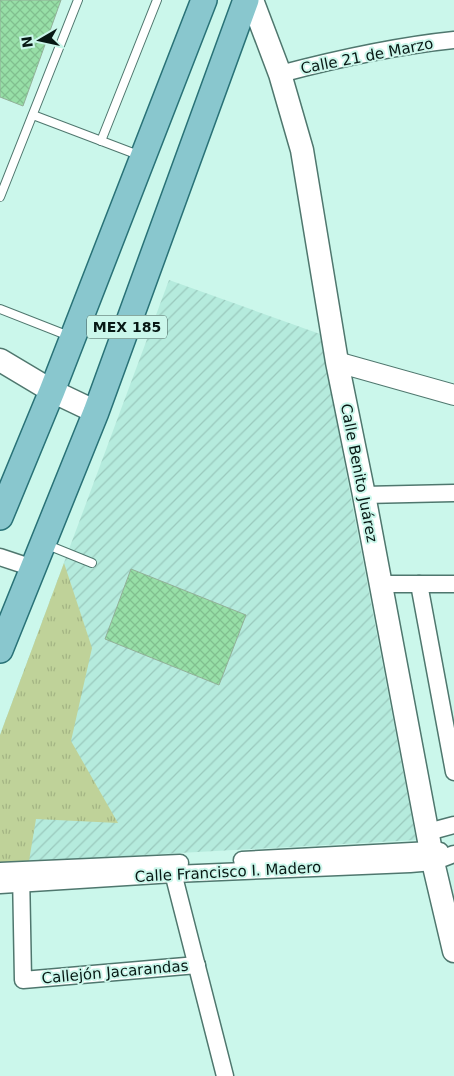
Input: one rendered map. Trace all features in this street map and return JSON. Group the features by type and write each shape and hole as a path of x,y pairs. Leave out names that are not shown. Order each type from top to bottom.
{"main road":[{"name":"MEX 185","path":"0,517 73,338 204,0"},
{"name":"MEX 185","path":"0,650 96,412 246,0"},
{"name":"Calle Benito Juárez","path":"252,0 280,74 302,150 337,362 431,848 454,950"},
{"path":"0,360 52,391 96,412"}],"street":[{"name":"Calle 21 de Marzo","path":"280,74 342,58 430,42 454,40"},
{"path":"337,362 454,395"},
{"path":"364,495 454,493"},
{"path":"0,557 34,568"},
{"path":"380,584 454,584"},
{"path":"419,584 454,772"},
{"path":"431,848 454,825"},
{"name":"Calle Francisco I. Madero","path":"0,885 21,877 261,865 431,848"},
{"name":"Calle Francisco I. Madero","path":"261,865 301,852 431,848 454,854"},
{"path":"172,869 224,1076"},
{"name":"Calle Francisco I. Madero","path":"0,871 21,877"},
{"name":"Callejón Jacarandas","path":"21,877 23,980 197,965"}],"lane":[{"path":"0,198 78,0"},
{"path":"101,141 156,0"},
{"path":"33,115 143,157"},
{"path":"0,309 73,338"},
{"path":"43,543 92,562"}],"shaded area":[{"path":"169,280 320,334 416,840 0,863 0,735"}],"green space":[{"path":"64,563 92,648 71,741 118,823 36,819 29,861 0,863 0,735"}],"building":[{"path":"0,0 61,0 23,106 0,97"},
{"path":"131,569 246,615 219,685 105,639"}]}
